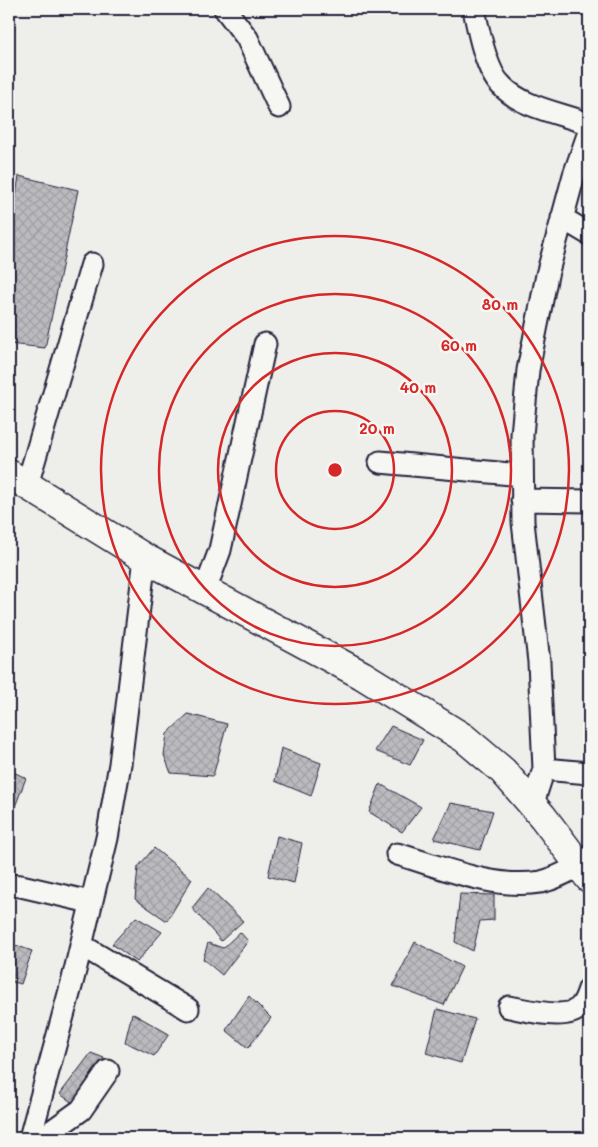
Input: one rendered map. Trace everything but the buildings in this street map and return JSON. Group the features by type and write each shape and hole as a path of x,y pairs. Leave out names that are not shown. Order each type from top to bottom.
{"main road":[{"path":"18,480 145,558 362,675 464,738 503,771 532,806 543,816 586,872"}],"street":[{"path":"225,9 247,38 279,107"},
{"path":"474,9 490,65 500,85 513,96 589,124"},
{"path":"532,806 544,769 540,662 522,500 522,435 528,370 547,275 562,218 589,132"},
{"path":"562,218 589,234"},
{"path":"18,480 92,264"},
{"path":"205,590 220,550 265,344"},
{"path":"380,462 522,475"},
{"path":"522,500 589,501"},
{"path":"30,1138 107,838 120,764 145,558"},
{"path":"544,769 589,773"},
{"path":"397,854 479,878 510,882 540,882 586,872"},
{"path":"9,885 22,886 90,902"},
{"path":"81,945 188,1009"},
{"path":"509,1007 549,1014 569,1013 582,1006 589,989"},
{"path":"42,1138 81,1110 108,1071"}]}
